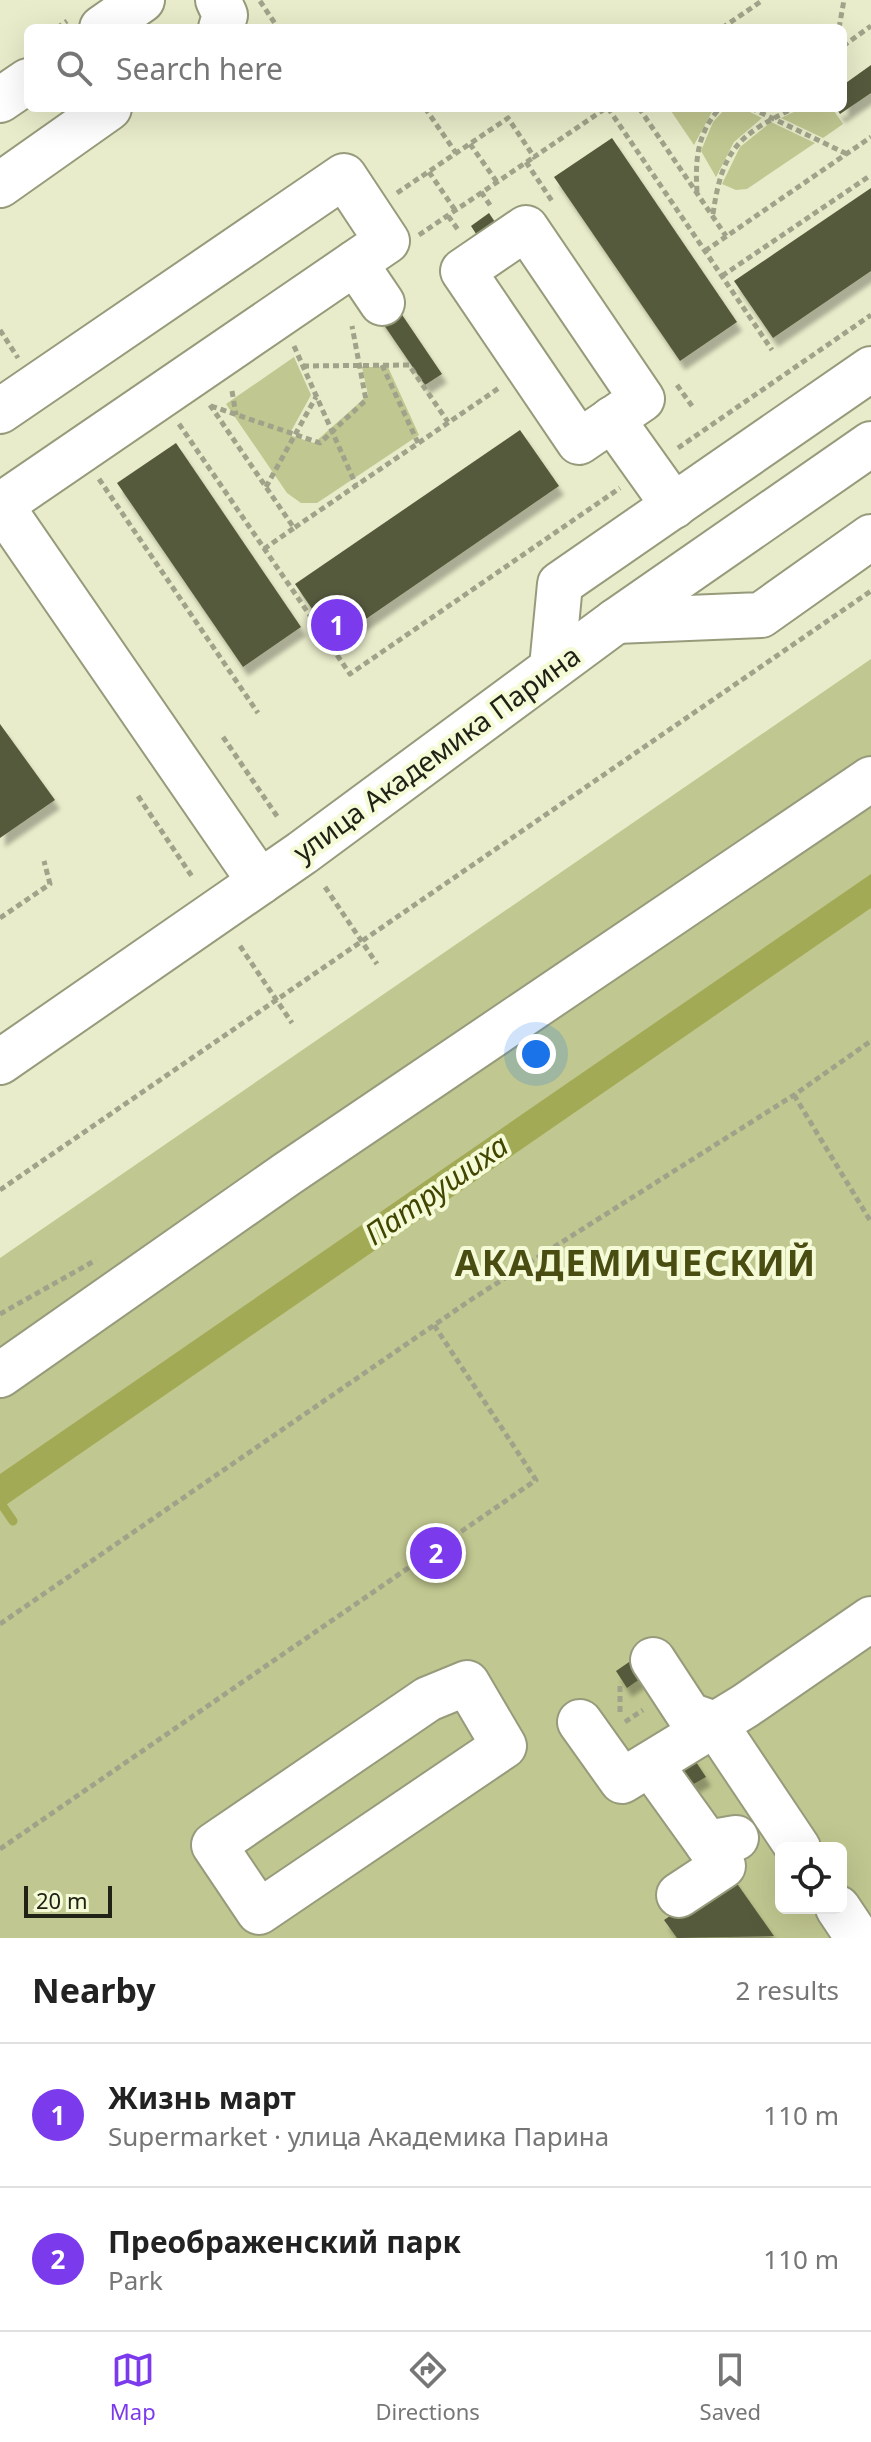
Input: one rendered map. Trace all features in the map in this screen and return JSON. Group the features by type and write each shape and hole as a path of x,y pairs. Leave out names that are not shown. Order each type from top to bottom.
{"street":[{"path":"108,24 142,0"},
{"path":"218,0 225,15 222,24"},
{"path":"0,100 24,84"},
{"path":"0,185 103,112"},
{"path":"0,411 344,176 387,241 367,280 0,505 260,882"},
{"path":"526,228 642,399 612,419 579,442 463,271 526,228"},
{"path":"552,667 560,584 871,369"},
{"path":"612,419 674,506"},
{"name":"улица Академика Парина","path":"0,1062 260,882 616,621 871,444"},
{"path":"616,621 761,615 871,537"},
{"path":"0,1375 287,1174 871,779"},
{"path":"611,1723 622,1781 715,1724 871,1619"},
{"path":"653,1660 689,1715 715,1724 794,1842"},
{"path":"467,1683 478,1700 504,1746 259,1912 214,1845 428,1699 467,1683"},
{"path":"651,1765 722,1840 723,1866 679,1895"},
{"path":"842,1914 858,1938"}],"path":[{"path":"259,0 275,24"},
{"path":"728,24 763,0"},
{"path":"840,24 844,0"},
{"path":"847,43 871,26"},
{"path":"428,112 456,153"},
{"path":"611,112 772,350"},
{"path":"642,112 726,236"},
{"path":"697,194 697,150 702,133 717,112"},
{"path":"760,112 847,154"},
{"path":"712,216 719,181 730,155 745,136 771,117 784,112"},
{"path":"705,251 871,137"},
{"path":"470,144 497,182"},
{"path":"413,239 534,157"},
{"path":"429,172 455,210"},
{"path":"722,276 871,175"},
{"path":"211,406 320,443 366,400 345,286 367,280"},
{"path":"177,420 350,674 871,315"},
{"path":"291,340 356,485"},
{"path":"382,365 418,443"},
{"path":"303,366 409,365 448,422"},
{"path":"264,549 509,381"},
{"path":"266,487 316,396"},
{"path":"204,397 294,528"},
{"path":"96,475 258,713"},
{"path":"0,1190 871,591"},
{"path":"223,737 279,819"},
{"path":"138,796 193,878"},
{"path":"0,918 50,884 44,861"},
{"path":"325,887 377,964"},
{"path":"240,946 292,1023"},
{"path":"0,1624 434,1325 794,1095 871,1041"},
{"path":"794,1095 871,1222"},
{"path":"0,1849 536,1480 434,1325"}],"shaded area":[{"path":"672,112 712,112 694,145"},
{"path":"722,112 750,112 762,118 734,142 716,177 701,151 713,122"},
{"path":"794,112 835,112 843,124 823,138 781,118"},
{"path":"771,122 815,143 747,189 736,190 722,184 740,147"},
{"path":"294,357 311,395 289,435 314,443 368,395 362,367 388,367 419,435 317,503 301,503 287,493 226,404"},
{"path":"871,659 871,1938 0,1938 0,1258"}],"water":[{"name":"Патрушиха","path":"871,874 871,908 0,1509 0,1474"}],"building":[{"path":"871,65 871,93 847,109 847,82"},
{"path":"612,138 737,322 680,361 554,177"},
{"path":"871,188 871,271 773,338 734,281"},
{"path":"489,213 501,231 482,243 471,226"},
{"path":"390,297 442,374 425,385 373,309"},
{"path":"520,430 559,486 334,641 295,584"},
{"path":"176,443 301,627 243,667 117,483"},
{"path":"0,724 55,800 0,838"},
{"path":"632,1660 643,1677 627,1688 616,1671"},
{"path":"688,1750 706,1777 692,1785 675,1758"},
{"path":"731,1875 774,1936 677,1938 664,1920"}],"waterway":[{"path":"0,1502 13,1521"}],"place":[{"name":"Жизнь март","path":"337,625"},
{"name":"Преображенский парк","path":"436,1553"}],"district":[{"name":"АКАДЕМИЧЕСКИЙ","path":"636,1262"}]}
